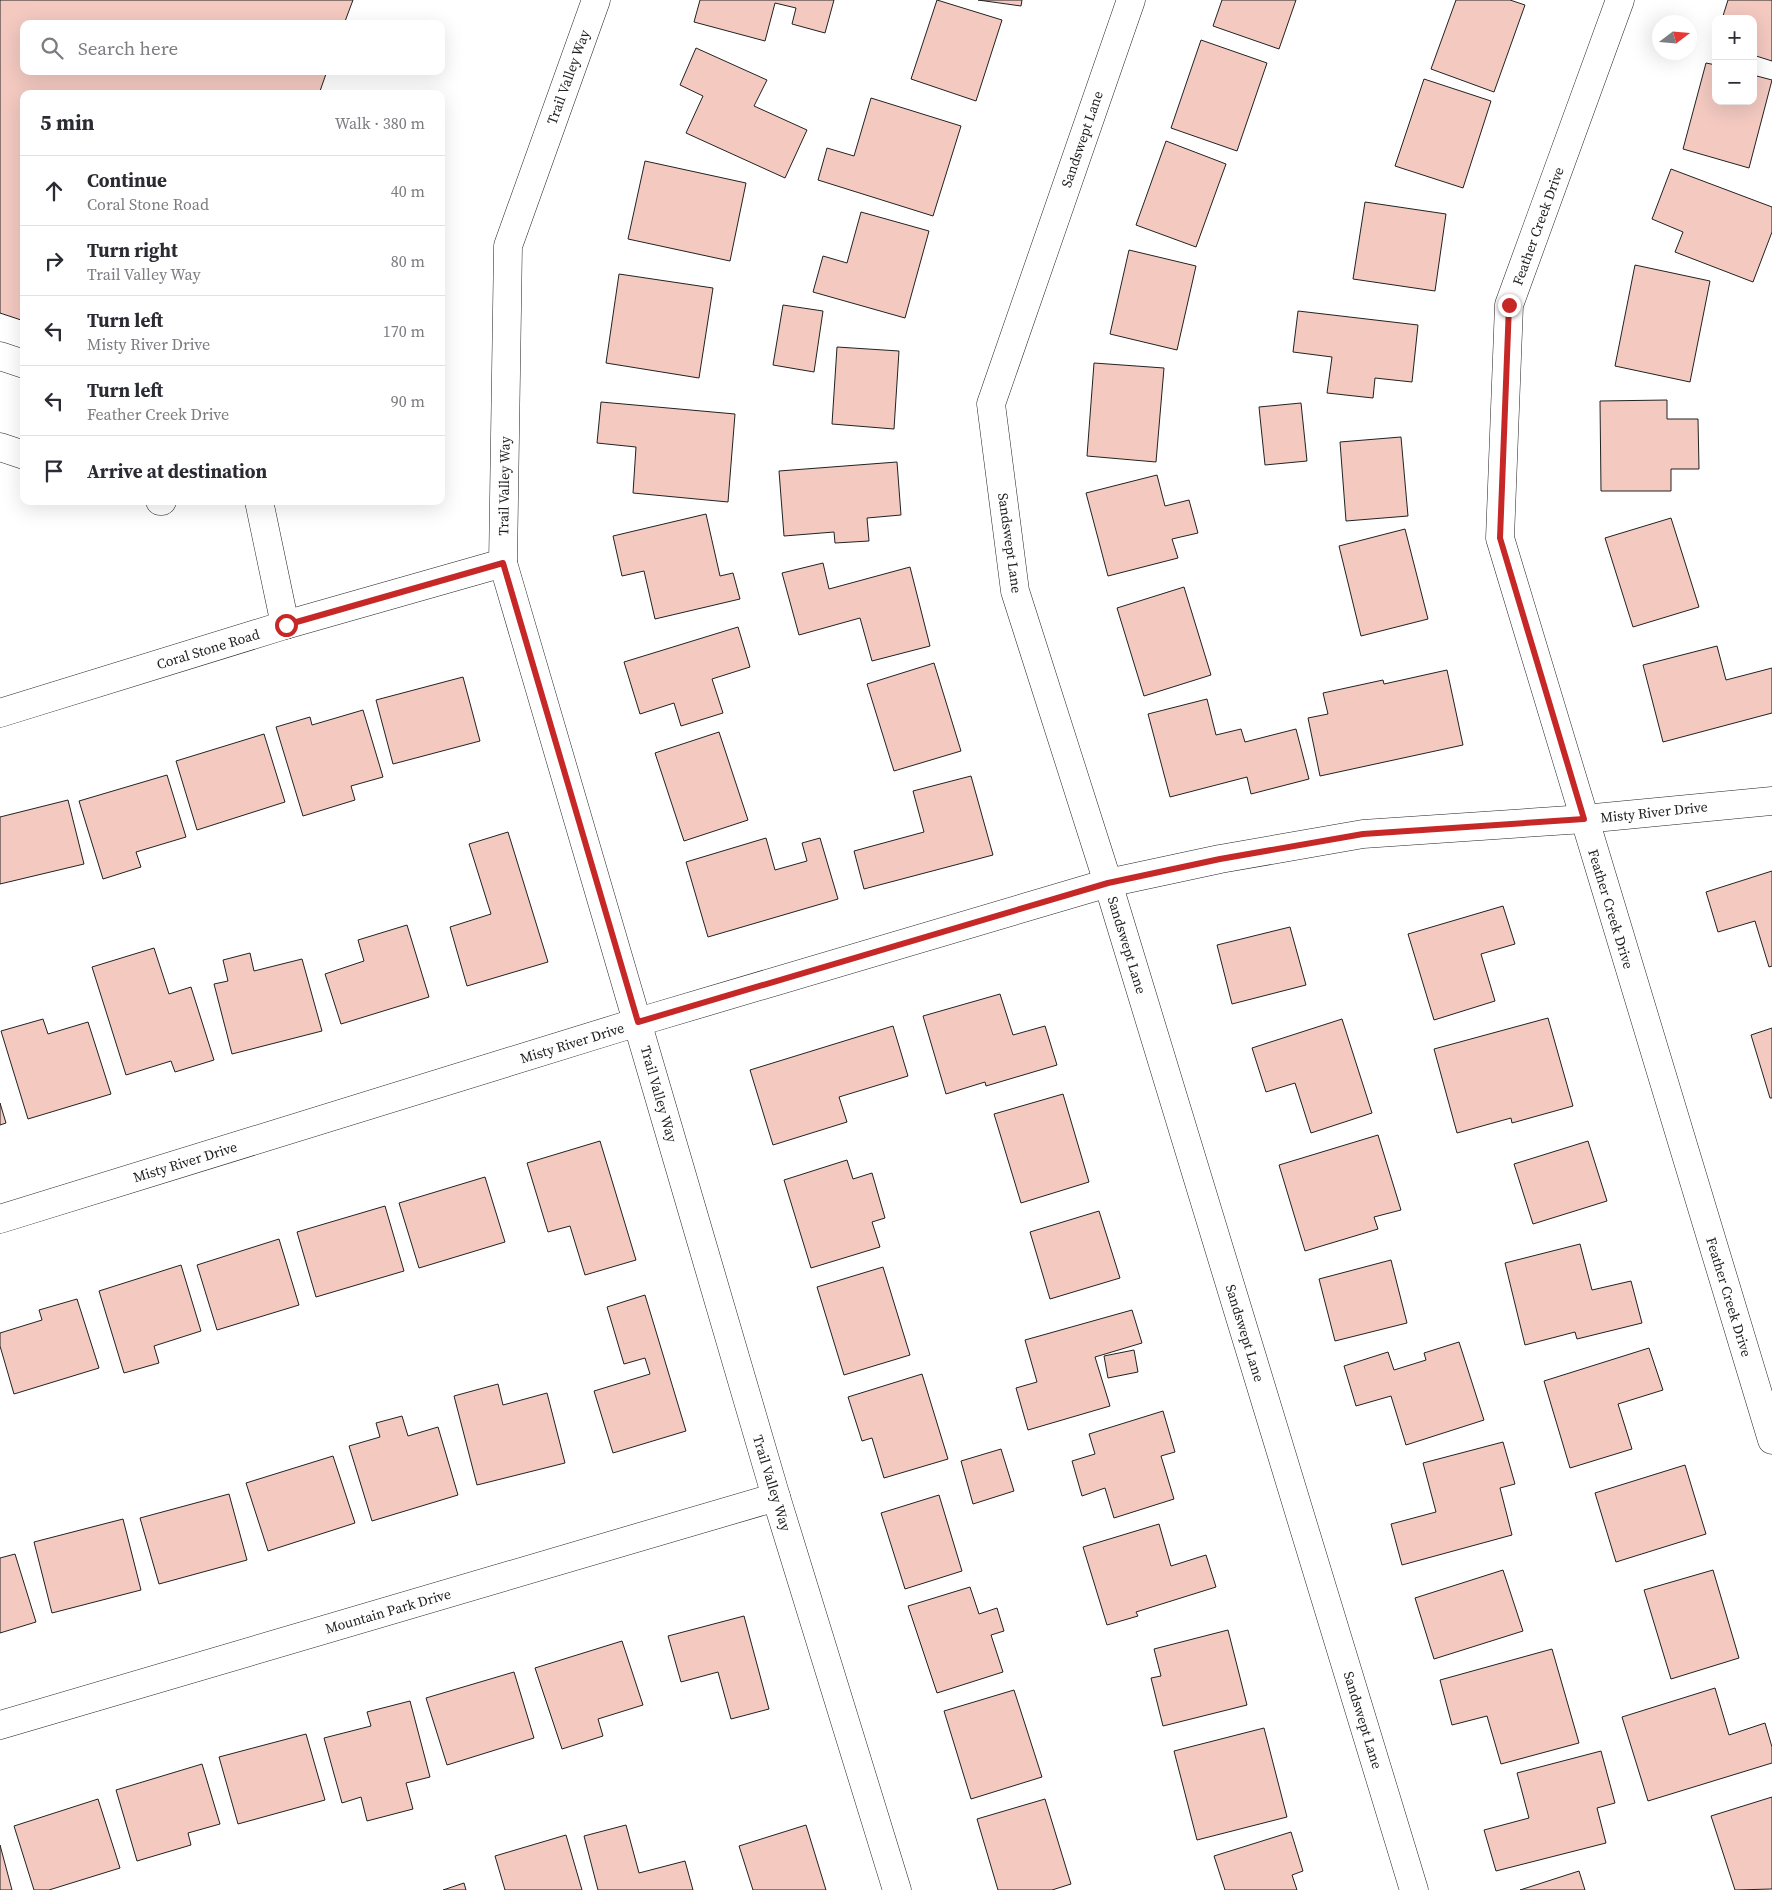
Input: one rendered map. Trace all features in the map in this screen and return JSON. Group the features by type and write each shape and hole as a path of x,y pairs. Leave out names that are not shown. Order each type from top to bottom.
{"street":[{"name":"Trail Valley Way","path":"596,0 508,246 503,563 776,1497 897,1890"},
{"name":"Sandswept Lane","path":"1130,0 991,404 1015,590 1108,883 1414,1890"},
{"name":"Feather Creek Drive","path":"1620,0 1509,305 1500,538 1772,1440"},
{"path":"0,356 20,363"},
{"path":"0,447 20,454"},
{"path":"260,505 286,625"},
{"name":"Coral Stone Road","path":"0,713 286,625 503,563"},
{"name":"Misty River Drive","path":"0,1219 638,1022 1108,883 1220,859 1363,834 1584,819 1772,801"},
{"name":"Mountain Park Drive","path":"0,1725 776,1497"}],"building":[{"path":"0,0 353,0 346,20 20,20 20,75 326,75 320,90 20,90 20,320 0,313"},
{"path":"700,0 834,0 825,33 792,24 796,8 775,3 765,41 694,22"},
{"path":"937,0 1002,20 976,101 911,79"},
{"path":"978,0 1022,0 1021,6"},
{"path":"1222,0 1296,0 1279,49 1213,26"},
{"path":"1456,0 1510,0 1525,5 1494,92 1431,69"},
{"path":"1728,0 1772,0 1772,61 1757,56 1757,15 1723,15"},
{"path":"1201,40 1267,63 1237,151 1171,128"},
{"path":"696,48 767,80 754,106 807,130 785,178 686,133 703,96 680,85"},
{"path":"1706,63 1712,64 1712,105 1757,105 1757,76 1772,80 1749,168 1683,149"},
{"path":"1424,79 1491,101 1463,188 1395,166"},
{"path":"871,98 961,126 933,216 818,180 827,148 854,156"},
{"path":"1166,141 1226,164 1196,247 1136,225"},
{"path":"645,161 746,183 730,261 628,239"},
{"path":"1671,169 1772,207 1772,232 1753,282 1675,252 1683,232 1652,219"},
{"path":"1365,202 1446,214 1435,291 1353,279"},
{"path":"861,212 929,231 905,318 813,292 823,256 847,263"},
{"path":"1129,250 1196,266 1177,350 1110,334"},
{"path":"1635,265 1710,281 1690,382 1615,366"},
{"path":"619,274 713,288 699,378 606,363"},
{"path":"783,305 823,311 814,372 773,365"},
{"path":"1298,311 1418,325 1412,382 1375,378 1373,398 1327,393 1332,357 1293,352"},
{"path":"837,347 899,351 894,429 832,424"},
{"path":"1094,363 1164,368 1156,462 1087,456"},
{"path":"1667,400 1667,419 1698,419 1699,469 1671,469 1671,491 1601,491 1600,401"},
{"path":"601,402 735,414 728,502 633,493 636,447 597,443"},
{"path":"1301,403 1307,461 1265,465 1259,407"},
{"path":"1401,437 1408,516 1346,521 1340,442"},
{"path":"897,462 901,515 867,518 869,541 835,543 834,532 784,536 779,471"},
{"path":"1157,475 1165,506 1189,500 1198,533 1172,539 1178,558 1108,576 1086,493"},
{"path":"706,514 720,576 733,573 740,599 655,619 644,571 622,576 613,536"},
{"path":"1671,518 1699,607 1633,627 1605,538"},
{"path":"1405,529 1428,619 1361,636 1339,546"},
{"path":"823,563 829,589 910,567 930,646 872,661 860,618 799,635 782,573"},
{"path":"1184,587 1211,675 1144,696 1117,608"},
{"path":"738,627 750,667 712,679 723,713 681,726 674,703 640,714 624,662"},
{"path":"1717,646 1726,680 1772,668 1772,713 1663,742 1643,665"},
{"path":"934,663 961,751 894,771 867,684"},
{"path":"1447,670 1463,745 1320,776 1308,718 1328,714 1323,693 1383,680 1384,684"},
{"path":"463,677 480,741 393,764 376,700"},
{"path":"1207,699 1216,735 1241,729 1245,742 1296,729 1309,779 1251,794 1247,777 1170,797 1148,714"},
{"path":"363,710 383,777 351,786 355,800 303,816 276,727 310,717 312,725"},
{"path":"719,732 748,820 684,841 655,753"},
{"path":"264,734 285,802 197,830 176,761"},
{"path":"167,775 186,837 136,852 141,867 103,879 79,801"},
{"path":"971,776 993,855 864,889 854,851 924,832 913,791"},
{"path":"68,800 84,864 0,884 0,817"},
{"path":"508,832 548,962 467,986 450,927 491,914 469,844"},
{"path":"766,838 775,870 807,861 802,843 820,838 838,899 708,937 686,862"},
{"path":"1772,871 1772,966 1769,967 1755,921 1718,932 1706,892"},
{"path":"1503,906 1515,944 1481,954 1495,1001 1434,1020 1408,934"},
{"path":"407,925 429,997 341,1024 325,974 364,961 358,940"},
{"path":"1290,927 1306,985 1232,1004 1217,945"},
{"path":"154,948 169,994 191,987 214,1060 175,1072 171,1061 126,1075 92,967"},
{"path":"250,953 254,971 302,959 322,1031 232,1054 214,984 228,981 223,960"},
{"path":"1000,994 1013,1035 1045,1026 1057,1065 986,1086 985,1082 946,1094 923,1016"},
{"path":"1548,1018 1573,1106 1512,1123 1511,1118 1457,1133 1434,1049"},
{"path":"43,1019 48,1034 88,1022 111,1094 28,1119 1,1031"},
{"path":"1342,1019 1372,1113 1311,1133 1295,1083 1266,1092 1252,1048"},
{"path":"893,1026 908,1076 839,1097 847,1122 773,1145 750,1070"},
{"path":"1772,1028 1772,1098 1770,1098 1751,1035"},
{"path":"1063,1094 1089,1182 1021,1203 994,1114"},
{"path":"0,1103 6,1123 0,1125"},
{"path":"1378,1135 1401,1210 1374,1217 1378,1229 1305,1251 1279,1165"},
{"path":"600,1141 636,1260 585,1275 570,1226 548,1232 527,1163"},
{"path":"1588,1141 1607,1201 1533,1224 1514,1164"},
{"path":"847,1160 853,1179 872,1173 885,1218 872,1222 880,1247 811,1268 784,1180"},
{"path":"485,1177 505,1242 419,1268 399,1203"},
{"path":"385,1206 404,1271 316,1297 297,1232"},
{"path":"1099,1211 1120,1278 1050,1299 1030,1232"},
{"path":"279,1239 299,1305 217,1330 197,1265"},
{"path":"1580,1244 1592,1290 1631,1281 1642,1323 1577,1339 1575,1332 1525,1345 1505,1263"},
{"path":"1391,1260 1407,1323 1335,1341 1319,1279"},
{"path":"181,1265 201,1331 154,1346 159,1363 124,1373 99,1291"},
{"path":"883,1267 910,1355 844,1375 817,1287"},
{"path":"645,1295 686,1431 613,1453 594,1391 650,1374 645,1358 624,1364 607,1307"},
{"path":"77,1299 99,1368 14,1394 0,1346 0,1333 42,1320 39,1310"},
{"path":"1132,1310 1142,1343 1095,1357 1110,1406 1028,1430 1016,1388 1037,1382 1025,1340"},
{"path":"1459,1342 1484,1420 1406,1445 1391,1396 1356,1406 1344,1366 1388,1352 1394,1370 1426,1360 1424,1353"},
{"path":"1649,1348 1663,1390 1618,1404 1632,1449 1570,1468 1544,1381"},
{"path":"1134,1350 1138,1372 1108,1378 1104,1356"},
{"path":"922,1374 948,1459 884,1478 872,1438 862,1441 848,1397"},
{"path":"498,1384 503,1405 547,1393 565,1463 477,1485 454,1396"},
{"path":"1163,1411 1175,1452 1161,1456 1174,1499 1114,1518 1105,1488 1082,1496 1072,1461 1095,1454 1089,1434"},
{"path":"402,1416 408,1436 438,1427 458,1495 372,1521 349,1446 380,1437 376,1423"},
{"path":"1503,1442 1515,1484 1500,1488 1512,1535 1402,1565 1391,1524 1436,1512 1423,1463"},
{"path":"1001,1449 1014,1491 973,1504 961,1461"},
{"path":"333,1456 355,1523 268,1551 246,1483"},
{"path":"1685,1465 1706,1534 1616,1562 1595,1493"},
{"path":"229,1494 247,1560 159,1584 140,1518"},
{"path":"939,1495 962,1571 905,1589 881,1513"},
{"path":"123,1519 141,1590 52,1613 34,1542"},
{"path":"1159,1524 1171,1566 1206,1555 1216,1587 1136,1612 1138,1616 1107,1625 1083,1547"},
{"path":"15,1554 36,1622 0,1633 0,1558"},
{"path":"1503,1570 1523,1631 1434,1659 1415,1598"},
{"path":"1713,1570 1739,1658 1671,1679 1644,1590"},
{"path":"970,1587 979,1614 997,1608 1004,1631 991,1635 1003,1672 937,1693 908,1606"},
{"path":"744,1616 769,1709 731,1719 718,1672 681,1682 668,1636"},
{"path":"1228,1630 1247,1705 1163,1726 1151,1678 1161,1676 1154,1649"},
{"path":"622,1641 643,1705 598,1719 603,1736 562,1749 535,1668"},
{"path":"1552,1649 1579,1743 1501,1764 1487,1716 1452,1725 1440,1680"},
{"path":"514,1672 534,1738 447,1765 426,1698"},
{"path":"1715,1688 1729,1735 1765,1723 1772,1747 1772,1763 1648,1801 1622,1717"},
{"path":"1014,1690 1042,1777 971,1799 944,1711"},
{"path":"410,1701 430,1777 406,1783 413,1809 367,1821 361,1797 342,1803 324,1738 371,1726 367,1712"},
{"path":"1264,1728 1287,1817 1197,1840 1174,1751"},
{"path":"306,1734 325,1800 238,1824 219,1757"},
{"path":"1601,1751 1615,1803 1597,1808 1606,1843 1496,1871 1484,1830 1529,1818 1517,1773"},
{"path":"202,1764 220,1824 188,1833 191,1845 137,1861 116,1790"},
{"path":"1772,1797 1772,1889 1735,1890 1711,1816"},
{"path":"98,1799 120,1868 49,1890 34,1890 14,1826"},
{"path":"1045,1799 1071,1884 1052,1890 998,1890 977,1819"},
{"path":"626,1825 639,1873 685,1861 693,1890 598,1890 584,1836"},
{"path":"806,1825 826,1890 753,1890 739,1846"},
{"path":"1291,1832 1303,1871 1292,1875 1297,1890 1225,1890 1214,1856"},
{"path":"566,1835 582,1890 505,1890 495,1856"},
{"path":"0,1845 12,1890 0,1890"},
{"path":"1579,1871 1585,1890 1520,1890"},
{"path":"464,1883 466,1890 443,1890"}],"route":[{"path":"286,625 503,563 638,1022 1108,883 1220,859 1363,834 1584,819 1500,538 1509,305"}]}
